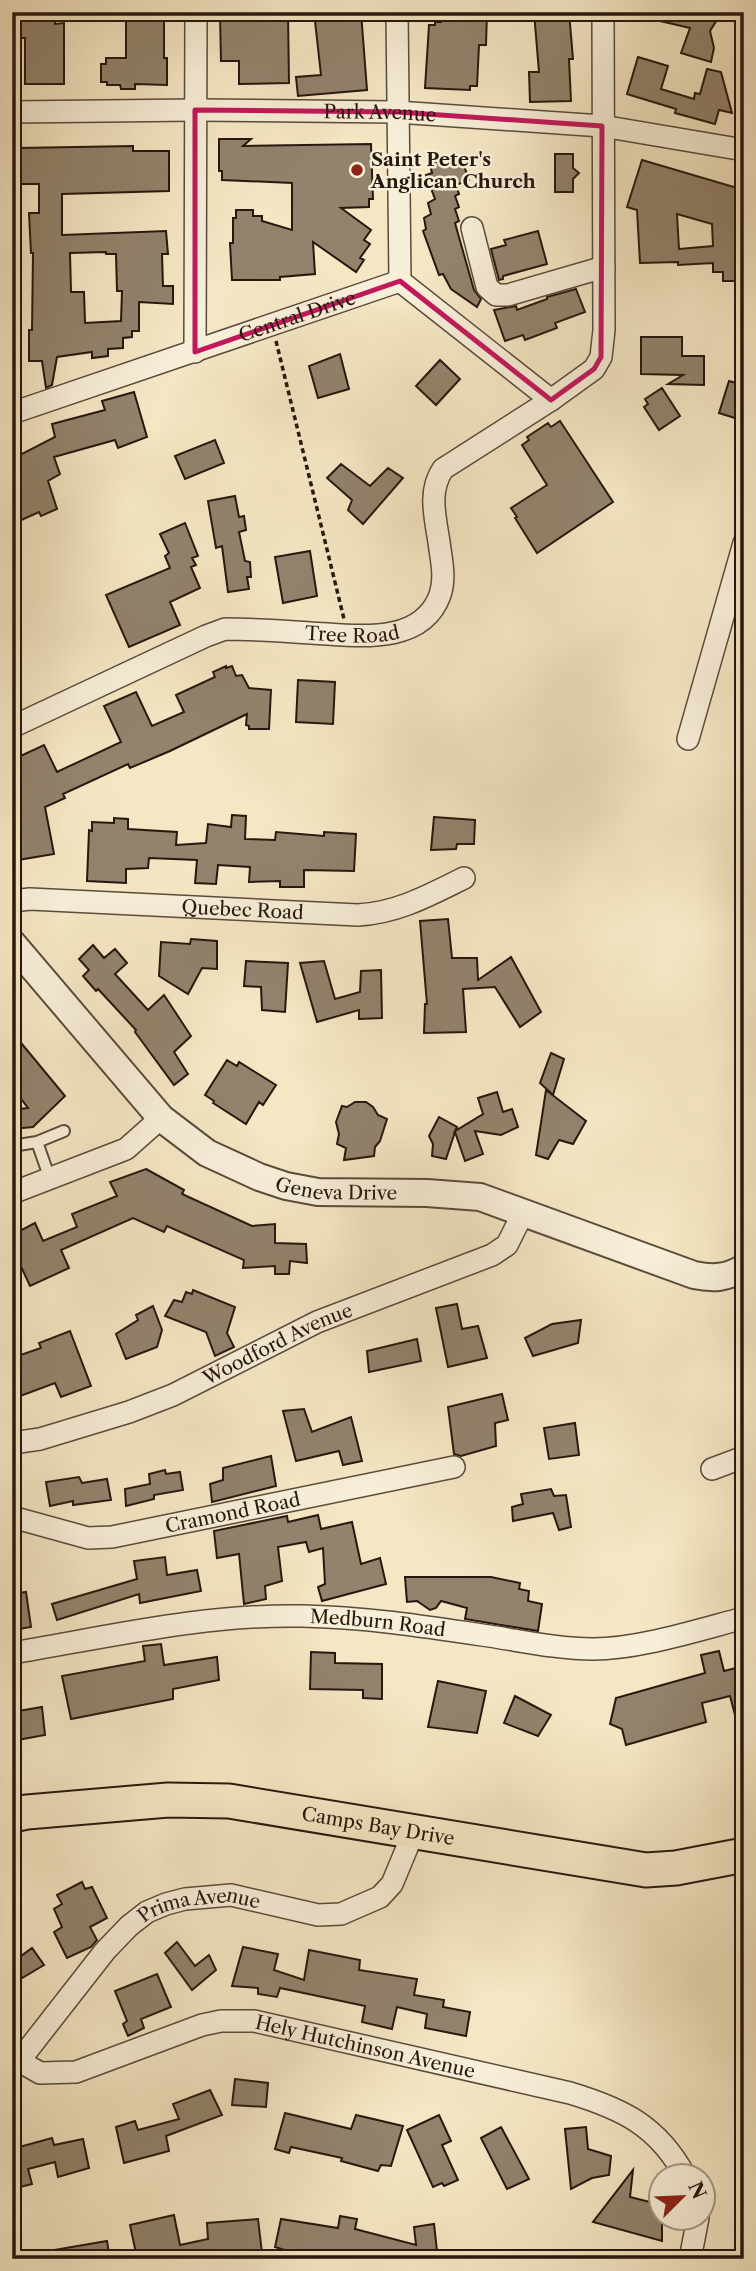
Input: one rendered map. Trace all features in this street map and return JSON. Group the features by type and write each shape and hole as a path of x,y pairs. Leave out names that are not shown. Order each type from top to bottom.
{"main road":[{"name":"Camps Bay Drive","path":"12,1815 168,1800 229,1801 646,1870 744,1854"}],"street":[{"path":"195,352 196,12"},
{"path":"397,12 400,281 551,400 594,369 601,357 604,330 603,12"},
{"name":"Park Avenue","path":"12,112 397,112 603,126 744,150"},
{"path":"472,228 487,287 496,295 508,295 604,267"},
{"name":"Central Drive","path":"12,413 400,281"},
{"name":"Tree Road","path":"12,727 225,629 376,636 412,627 434,607 443,579 434,505 433,489 436,480 443,469 551,400"},
{"path":"688,740 744,543"},
{"name":"Quebec Road","path":"12,901 379,914 421,900 464,878"},
{"name":"Geneva Drive","path":"12,943 161,1118 208,1153 260,1177 286,1186 318,1192 480,1197 694,1275 714,1279 730,1276 744,1268"},
{"path":"12,1193 126,1149 161,1118"},
{"name":"Woodford Avenue","path":"12,1443 40,1439 129,1412 173,1395 317,1322 492,1255 507,1245 523,1213"},
{"path":"712,1469 744,1457"},
{"name":"Cramond Road","path":"12,1517 88,1538 112,1536 454,1467"},
{"name":"Medburn Road","path":"12,1653 207,1620 261,1617 302,1616 375,1621 593,1649 646,1642 744,1618"},
{"name":"Prima Avenue","path":"17,2066 105,1951 147,1912 185,1899 230,1895 318,1915 341,1914 380,1897 392,1884 414,1831"},
{"name":"Hely Hutchinson Avenue","path":"17,2066 40,2073 76,2072 202,2025 221,2021 254,2021 595,2101 615,2108 648,2128 677,2162"},
{"path":"690,2259 695,2232"}],"lane":[{"path":"12,1146 37,1142 64,1131"},
{"path":"37,1142 50,1179"}],"path":[{"path":"272,325 344,613 345,635"}],"highlighted area":[{"path":"195,110 397,112 602,126 601,357 594,369 551,400 400,281 195,352"}],"building":[{"path":"55,12 55,24 64,23 64,84 25,84 25,38 21,38 21,14"},
{"path":"314,12 361,12 367,90 298,96 296,77 321,75"},
{"path":"441,12 487,12 486,45 479,45 477,86 470,86 470,90 425,88 429,25 441,22"},
{"path":"534,12 569,12 573,59 569,59 571,101 530,102 529,72 539,72"},
{"path":"648,12 722,12 710,31 714,48 711,62 681,53 690,28 647,18"},
{"path":"288,13 289,83 239,84 239,61 221,61 220,14"},
{"path":"126,15 164,15 167,85 135,84 135,89 121,89 120,85 101,82 101,64 106,64 106,58 126,58"},
{"path":"638,57 668,66 661,89 694,99 695,93 700,94 707,69 721,72 732,113 719,110 715,124 675,113 676,109 627,94"},
{"path":"219,139 251,139 243,146 371,144 373,199 369,199 369,207 341,208 371,230 364,240 370,244 360,258 364,260 356,272 313,242 315,274 280,277 280,280 232,280 230,243 233,243 233,218 236,218 236,210 253,210 253,216 262,216 262,221 292,230 292,183 222,180 222,171 219,171"},
{"path":"133,146 133,151 169,151 169,191 62,194 62,235 166,231 168,254 162,254 163,286 173,286 173,304 139,302 139,331 132,331 132,337 123,338 123,348 108,349 108,356 92,358 92,352 57,357 52,385 46,388 42,361 29,361 33,253 29,213 39,213 39,184 18,184 18,148","holes":["70,253 116,254 117,291 122,291 121,321 85,323 84,292 71,292"]},
{"path":"456,153 469,180 456,185 459,194 455,196 459,207 455,209 459,221 455,223 474,290 481,299 477,307 451,289 443,274 439,275 423,231 426,229 424,218 431,214 428,203 435,199 426,175 432,173 430,164"},
{"path":"555,154 573,154 573,168 579,173 573,179 573,192 555,192"},
{"path":"642,160 744,190 744,218 736,216 737,281 723,281 723,272 713,272 713,263 640,263 637,210 627,207","holes":["677,214 712,224 713,246 679,249"]},
{"path":"538,231 547,264 503,276 503,279 499,280 491,249 506,245 504,240"},
{"path":"576,289 585,312 555,323 557,328 525,340 523,335 505,341 494,310 516,306 517,310 547,297"},
{"path":"641,337 682,337 682,356 704,356 704,385 668,384 683,375 641,374"},
{"path":"340,354 349,389 318,398 309,366"},
{"path":"440,360 460,379 436,405 416,386"},
{"path":"729,381 744,385 744,421 719,413"},
{"path":"662,388 680,416 659,430 644,407 648,404 645,399"},
{"path":"134,392 147,437 118,448 115,440 54,457 60,474 48,481 57,509 41,516 39,512 19,521 17,514 12,515 12,459 55,437 52,424 105,410 102,401"},
{"path":"560,421 613,502 537,553 511,508 547,485 522,445 529,440 527,437 548,423 551,427"},
{"path":"215,440 224,463 185,479 175,456"},
{"path":"341,464 370,486 388,468 403,478 363,524 348,510 352,500 327,478"},
{"path":"235,496 239,517 244,516 246,530 239,532 245,561 250,562 251,577 247,577 249,589 228,592 222,546 216,548 208,501"},
{"path":"185,523 198,556 192,558 196,565 191,567 200,588 170,602 180,625 129,647 106,595 170,568 165,556 169,553 160,534"},
{"path":"310,551 317,596 283,603 275,557"},
{"path":"232,666 236,676 242,675 249,688 271,690 269,729 249,729 246,725 247,714 170,751 130,768 128,764 63,794 65,798 45,807 54,854 12,861 12,760 44,745 57,772 121,742 104,706 136,692 152,726 184,712 176,695 215,677 213,672"},
{"path":"298,680 335,682 333,724 296,722"},
{"path":"232,815 246,816 245,839 275,840 276,832 324,836 324,832 356,834 354,871 304,870 304,887 280,887 280,881 249,882 250,867 218,865 216,884 195,883 197,860 149,858 148,868 126,869 126,883 87,881 89,830 92,831 92,822 114,823 114,818 128,819 128,829 177,832 176,845 206,843 208,824 231,827"},
{"path":"434,817 475,820 474,844 457,844 456,849 431,850"},
{"path":"448,919 452,958 477,958 478,980 511,957 541,1012 520,1027 495,987 463,989 466,1032 424,1033 427,1004 420,921"},
{"path":"191,939 217,941 217,969 202,968 188,994 159,976 161,942 190,944"},
{"path":"93,945 104,958 115,949 127,963 115,974 148,1010 164,995 191,1036 174,1052 188,1074 174,1085 136,1030 83,976 89,970 79,959"},
{"path":"246,961 288,963 285,1012 262,1010 261,987 244,986"},
{"path":"324,961 335,999 360,992 361,971 381,970 382,1018 359,1019 359,1010 317,1022 300,963"},
{"path":"12,1032 65,1096 33,1127 12,1129 12,1110 28,1108 12,1087"},
{"path":"551,1053 564,1059 553,1095 540,1083"},
{"path":"227,1060 237,1066 239,1062 276,1085 263,1105 259,1102 246,1124 205,1095"},
{"path":"546,1090 586,1121 573,1144 559,1140 548,1159 536,1155"},
{"path":"497,1092 503,1112 512,1109 518,1127 501,1135 475,1131 483,1154 465,1161 455,1132 446,1159 432,1156 433,1144 429,1136 439,1117 457,1127 455,1131 483,1114 478,1098"},
{"path":"355,1102 366,1102 378,1115 387,1119 374,1156 344,1160 346,1148 337,1144 339,1134 336,1122 342,1106 347,1107"},
{"path":"146,1169 184,1190 182,1194 252,1226 275,1224 275,1243 306,1244 307,1263 290,1261 289,1274 275,1274 275,1266 243,1268 244,1260 167,1226 164,1232 133,1218 61,1250 69,1268 30,1286 12,1247 12,1235 35,1223 43,1241 77,1227 72,1214 117,1196 110,1182"},
{"path":"193,1290 235,1307 227,1333 234,1347 215,1356 206,1332 165,1316 174,1300 182,1302 186,1292 192,1294"},
{"path":"457,1304 462,1329 478,1326 487,1358 448,1367 436,1308"},
{"path":"153,1306 162,1330 157,1347 126,1359 116,1334 138,1320 136,1315"},
{"path":"581,1320 578,1343 533,1356 525,1338 552,1324"},
{"path":"70,1331 91,1386 61,1397 55,1383 12,1399 12,1358 41,1348 39,1343"},
{"path":"417,1339 421,1361 369,1372 367,1351"},
{"path":"502,1394 508,1420 495,1423 496,1446 461,1456 454,1454 448,1407"},
{"path":"304,1409 312,1432 351,1417 362,1461 343,1465 339,1451 296,1461 283,1411"},
{"path":"575,1423 579,1455 549,1459 544,1428"},
{"path":"271,1456 276,1486 212,1502 210,1484 223,1480 223,1468"},
{"path":"165,1470 166,1474 180,1472 183,1490 154,1495 154,1499 126,1506 125,1489 150,1484 149,1474"},
{"path":"79,1477 82,1483 107,1479 111,1500 73,1505 73,1501 50,1506 46,1482"},
{"path":"551,1489 554,1496 566,1495 571,1527 559,1530 553,1513 513,1521 512,1507 523,1504 521,1494"},
{"path":"318,1515 321,1529 352,1522 361,1564 380,1558 386,1584 322,1601 318,1587 325,1584 323,1548 309,1552 306,1542 278,1547 282,1581 265,1586 266,1599 244,1604 239,1554 217,1558 214,1531 287,1516 288,1522"},
{"path":"165,1557 167,1575 197,1570 201,1591 140,1603 139,1594 57,1620 52,1604 137,1579 134,1561"},
{"path":"405,1577 491,1577 520,1583 519,1589 529,1591 528,1601 542,1604 538,1631 465,1619 467,1608 441,1601 436,1608 430,1610 417,1601 407,1602"},
{"path":"26,1592 31,1627 12,1630 12,1594"},
{"path":"161,1644 164,1665 217,1657 219,1680 173,1689 173,1699 71,1719 62,1676 145,1661 143,1646"},
{"path":"719,1651 724,1671 744,1666 744,1729 739,1730 730,1696 702,1703 706,1722 626,1745 622,1729 610,1724 616,1698 705,1673 701,1655"},
{"path":"311,1652 335,1653 335,1663 382,1664 382,1699 363,1698 363,1690 310,1689"},
{"path":"438,1681 486,1691 477,1733 428,1727"},
{"path":"515,1696 551,1715 538,1736 504,1723"},
{"path":"42,1707 45,1735 12,1741 12,1712"},
{"path":"82,1882 85,1889 92,1887 107,1918 90,1927 97,1940 91,1947 67,1958 54,1932 62,1927 54,1909 62,1904 57,1895"},
{"path":"177,1942 195,1966 209,1955 216,1970 192,1990 165,1953"},
{"path":"12,1944 21,1956 32,1948 44,1965 12,1984"},
{"path":"243,1947 278,1954 274,1970 304,1980 309,1950 360,1960 359,1970 417,1979 414,1995 444,2000 443,2007 470,2012 466,2036 425,2028 427,2014 397,2007 392,2029 362,2022 365,2006 280,1988 277,1997 258,1994 258,1988 232,1986"},
{"path":"157,1974 171,2007 141,2019 144,2028 128,2036 123,2024 127,2021 115,1991"},
{"path":"235,2079 268,2083 266,2107 232,2105"},
{"path":"210,2090 222,2115 166,2136 169,2151 124,2163 116,2127 135,2121 138,2130 179,2119 173,2104"},
{"path":"285,2113 351,2129 356,2115 403,2126 391,2166 381,2165 378,2171 341,2161 342,2158 291,2147 289,2153 275,2149"},
{"path":"439,2115 451,2141 442,2145 458,2180 433,2187 407,2130"},
{"path":"501,2127 529,2179 507,2189 481,2138"},
{"path":"586,2127 588,2149 611,2156 609,2175 592,2178 571,2189 565,2129"},
{"path":"52,2138 54,2145 83,2139 89,2168 58,2177 55,2162 28,2169 32,2184 12,2189 12,2149"},
{"path":"633,2170 630,2197 648,2202 648,2232 662,2232 662,2241 593,2222"},
{"path":"174,2215 180,2245 208,2239 207,2223 258,2219 262,2253 197,2256 198,2259 148,2259 148,2255 137,2258 130,2225"},
{"path":"340,2216 357,2219 355,2229 416,2245 414,2227 434,2224 437,2251 449,2254 448,2259 314,2259 275,2247 281,2219 338,2228"},
{"path":"107,2241 110,2259 49,2259 48,2251"}],"place":[{"name":"Saint Peter's Anglican Church","path":"357,170"}]}
